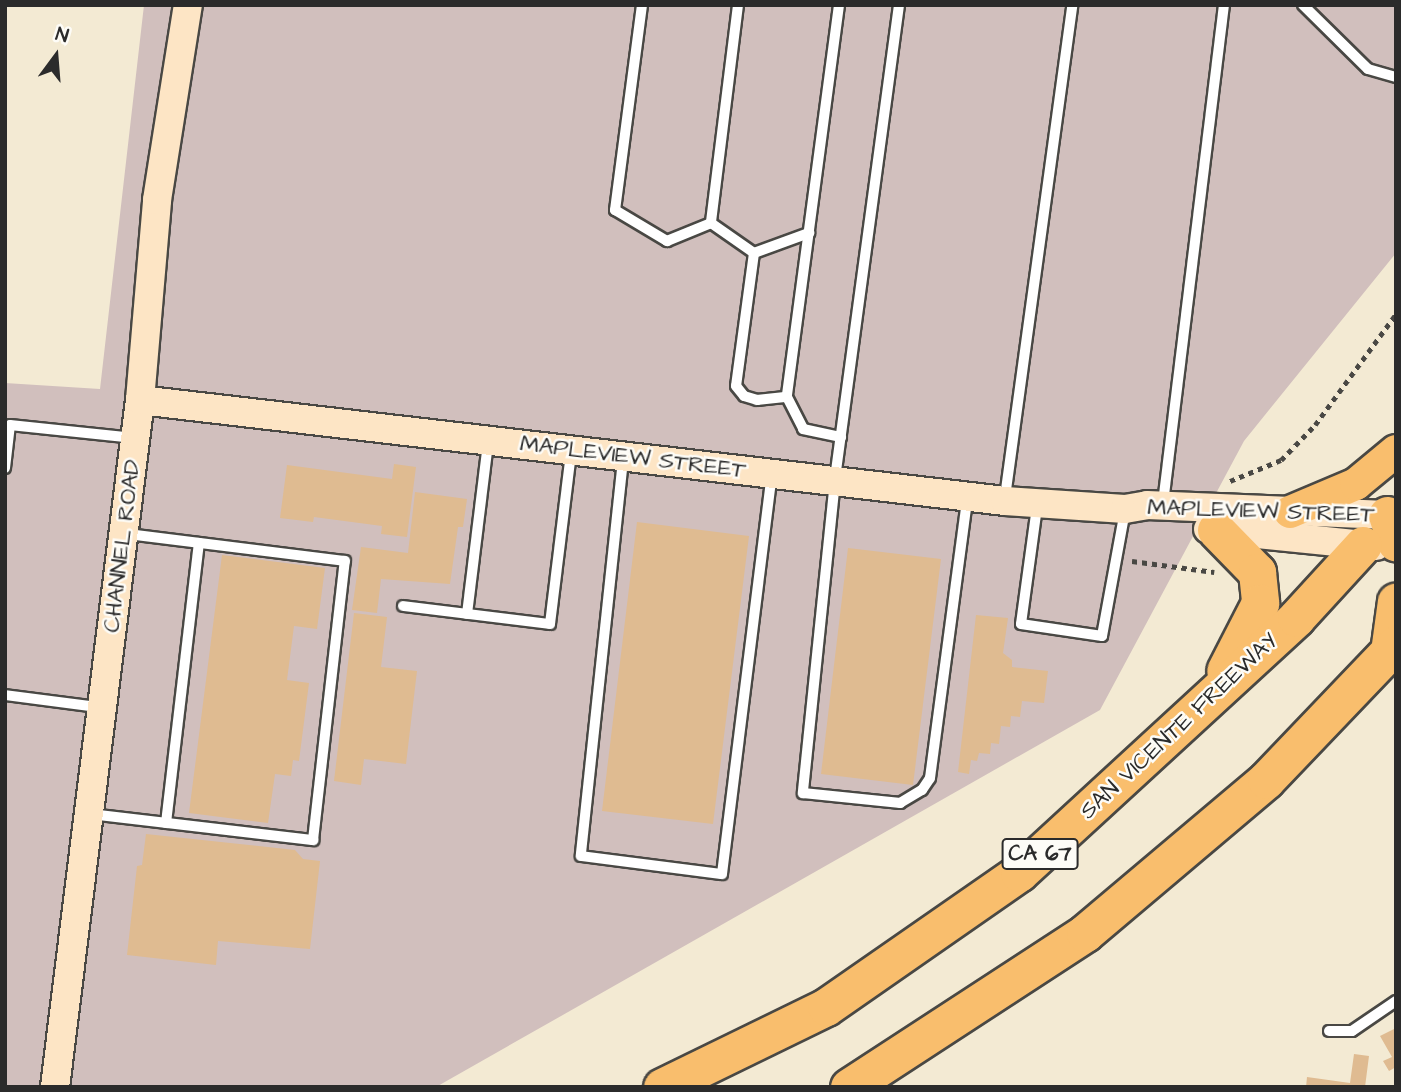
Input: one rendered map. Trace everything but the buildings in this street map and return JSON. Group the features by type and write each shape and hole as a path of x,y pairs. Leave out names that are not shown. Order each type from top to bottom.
{"highway":[{"name":"SAN VICENTE FREEWAY","path":"662,1087 826,1007 1019,873 1207,702 1389,528"},
{"path":"1207,702 1260,603 1257,572 1216,530"},
{"path":"849,1087 1085,933 1266,780 1393,649 1396,601"}],"main road":[{"name":"CHANNEL ROAD","path":"55,1087 136,439 157,200 188,5"},
{"name":"MAPLEVIEW STREET","path":"140,400 1005,501 1125,509 1163,507 1290,512 1389,528"},
{"path":"1290,512 1356,484 1396,451"},
{"name":"MAPLEVIEW STREET","path":"1125,509 1150,524 1216,530 1389,528"}],"lane":[{"path":"642,5 615,210 667,241 711,223"},
{"path":"711,223 738,5"},
{"path":"839,5 787,397 803,429 841,437"},
{"path":"900,5 835,481 803,793 900,803 922,790 930,778 967,496"},
{"path":"1005,501 1072,5"},
{"path":"1163,507 1224,5"},
{"path":"1303,5 1368,69 1396,77"},
{"path":"711,223 754,253"},
{"path":"754,253 809,233"},
{"path":"754,253 736,386 744,396 757,400 787,397"},
{"path":"5,468 10,425 136,439"},
{"path":"467,614 489,441"},
{"path":"403,606 550,624 571,450"},
{"path":"624,457 581,856 722,874 772,474"},
{"path":"1037,503 1021,624 1102,636 1125,509"},
{"path":"89,814 313,839 315,826 345,561 123,534"},
{"path":"166,823 199,543"},
{"path":"5,695 102,707"},
{"path":"1329,1031 1352,1031 1396,1002"}],"path":[{"path":"1220,485 1281,460 1315,425 1396,314"},
{"path":"1114,558 1221,574"}],"shaded area":[{"path":"144,5 1396,5 1396,253 1244,441 1100,710 436,1087 5,1087 5,383 100,389"}]}
